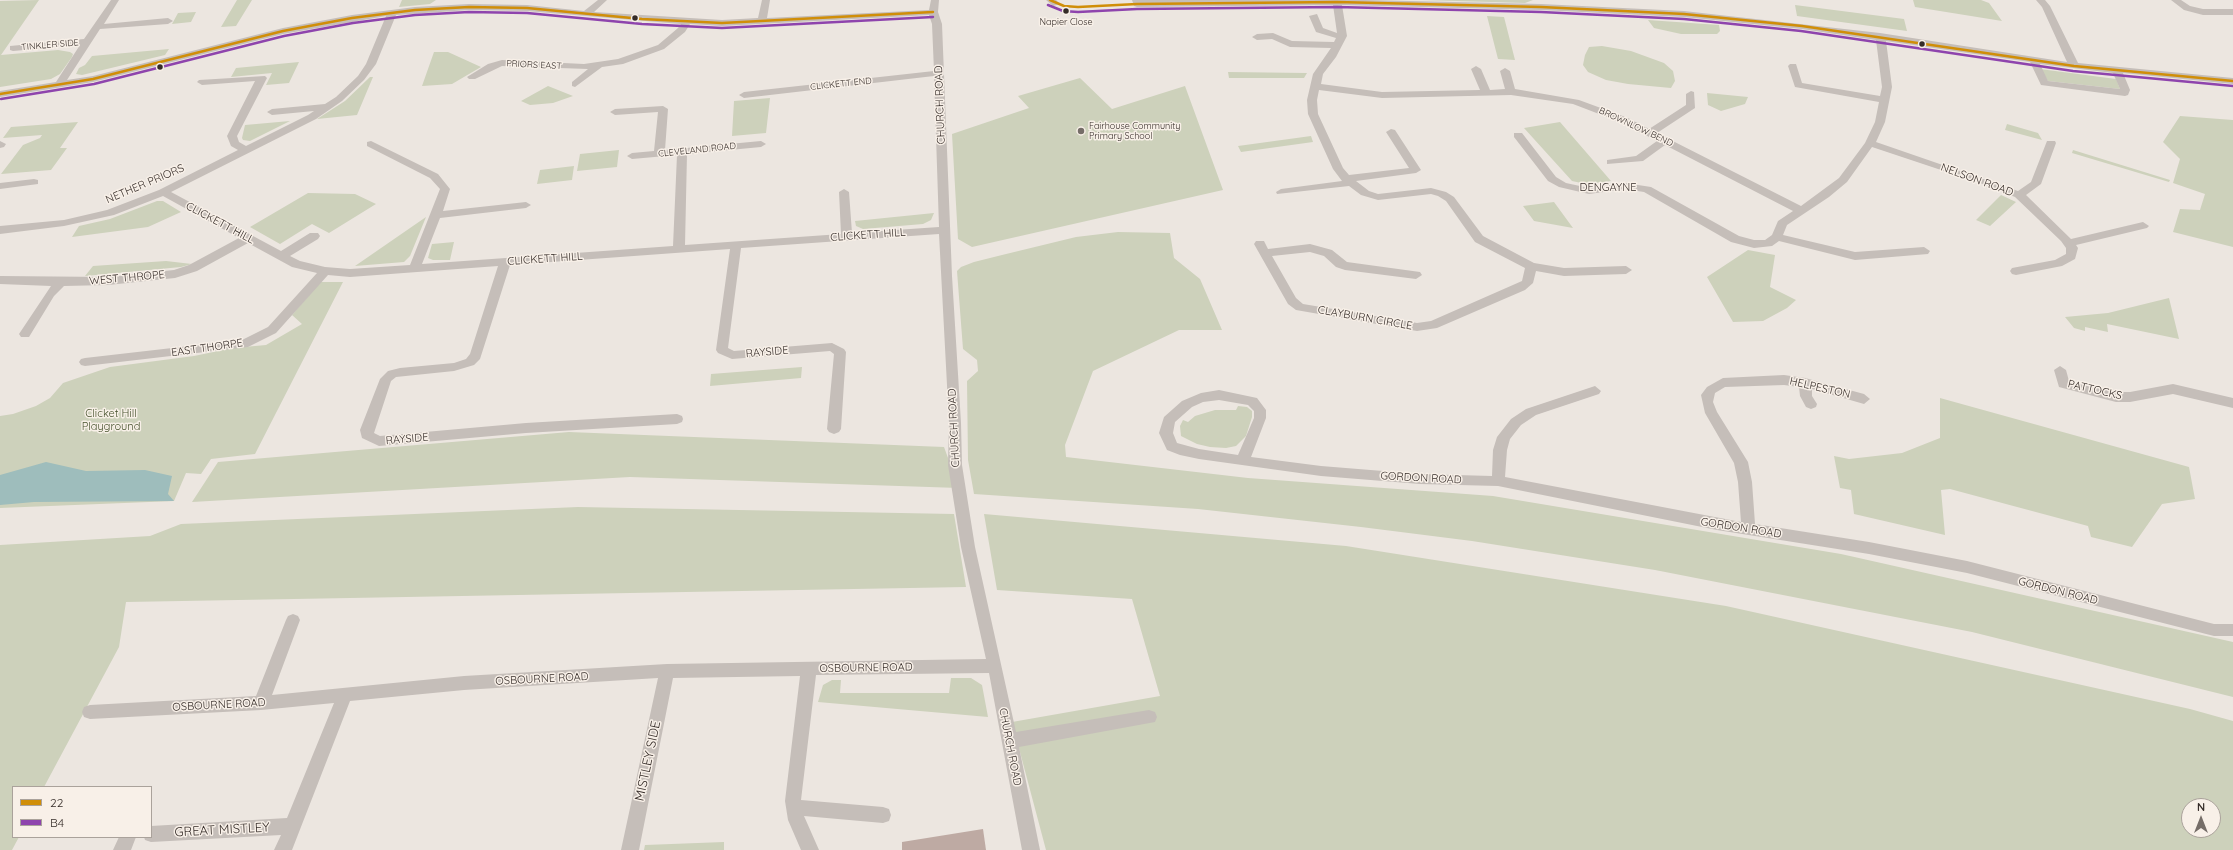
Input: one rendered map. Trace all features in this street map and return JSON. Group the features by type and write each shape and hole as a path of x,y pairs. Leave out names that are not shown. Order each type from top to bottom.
{"street":[{"name":"TINKLER SIDE","path":"59,85 96,27 116,0"},
{"path":"508,7 518,0"},
{"path":"587,13 602,0"},
{"path":"762,21 766,0"},
{"name":"CHURCH ROAD","path":"935,0 933,12 936,24 939,73 955,423 955,466 968,547 995,666 1031,850"},
{"path":"2040,0 2046,6 2074,66"},
{"path":"2175,0 2187,8 2203,12 2233,12"},
{"path":"1136,2 1276,1 1540,4 1698,16 1802,26 1880,36 2034,61 2117,71 2233,81"},
{"path":"1337,2 1342,28 1339,41 1318,74 1315,85 1312,114 1338,169 1349,181 1365,193 1378,197 1431,191 1442,194 1450,199 1479,239 1531,266 1564,272 1626,270"},
{"path":"0,94 59,85 125,72 266,35 333,21 442,4 587,13 686,23 762,21 933,12"},
{"name":"NETHER PRIORS","path":"0,230 64,223 125,208 163,192 312,117 351,89 361,78 371,64 392,13"},
{"path":"1314,16 1319,30 1339,41"},
{"path":"96,27 168,21"},
{"name":"PRIORS EAST","path":"472,77 491,66 502,63 569,67 598,66 620,62 652,52 675,36 686,23"},
{"path":"266,35 268,24"},
{"path":"1257,37 1273,36 1290,44 1339,41"},
{"path":"1880,36 1886,70 1885,100 1880,122 1870,143 1843,180 1825,195 1782,223 1777,237 1855,256 1924,251"},
{"name":"TINKLER SIDE","path":"13,48 87,42"},
{"path":"2034,61 2044,83 2124,93 2125,90 2117,71"},
{"name":"PRIORS EAST","path":"575,84 598,66"},
{"path":"1793,66 1798,85 1885,100"},
{"path":"1476,68 1486,92"},
{"path":"1505,71 1511,92"},
{"name":"CLICKETT END","path":"744,95 939,73"},
{"path":"202,82 262,78 232,136 235,144 246,150"},
{"name":"BROWNLOW BEND","path":"1315,85 1322,88 1382,95 1511,92 1534,94 1574,102 1608,113 1650,132 1801,210"},
{"path":"1650,132 1691,106 1691,94"},
{"path":"272,112 328,106"},
{"path":"615,112 663,109 659,154"},
{"path":"1281,192 1416,170 1391,132"},
{"name":"DENGAYNE","path":"1518,135 1552,179 1563,185 1589,191 1625,186 1646,189 1741,241 1760,244 1774,240 1777,237"},
{"path":"1611,162 1639,159 1665,140"},
{"name":"NELSON ROAD","path":"1870,143 1987,182 2019,195 2070,243"},
{"path":"2019,195 2036,184 2051,143"},
{"path":"371,144 434,176 441,182 445,189 414,269"},
{"name":"CLEVELAND ROAD","path":"632,156 761,144"},
{"path":"679,249 682,152"},
{"path":"0,186 34,182"},
{"name":"CLICKETT HILL","path":"163,192 296,264 325,271 350,273 945,230"},
{"path":"844,192 847,237"},
{"path":"436,215 526,205"},
{"path":"2016,271 2058,263 2065,260 2072,252 2070,243 2143,226"},
{"path":"282,256 314,236"},
{"name":"WEST THROPE","path":"0,280 61,282 108,281 175,274 193,268 248,238"},
{"name":"RAYSIDE","path":"736,244 722,350 732,355 832,347 840,352 834,429"},
{"name":"CLAYBURN CIRCLE","path":"1416,275 1345,266 1340,264 1328,254 1310,248 1263,249 1292,301 1300,307 1417,327 1433,325 1521,287 1527,283 1531,266"},
{"name":"RAYSIDE","path":"505,262 476,356 470,362 454,368 400,372 392,374 386,379 367,430 367,435 379,441 526,428 677,419"},
{"name":"EAST THORPE","path":"85,362 244,344 272,330 325,271"},
{"path":"25,334 50,293 61,282"},
{"name":"PATTOCKS","path":"2060,370 2064,384 2116,397 2130,397 2173,389 2233,403"},
{"name":"HELPESTON","path":"1748,529 1745,482 1741,462 1711,413 1708,395 1716,386 1723,383 1768,379 1805,383 1864,399"},
{"path":"1805,383 1806,396 1811,404"},
{"path":"1498,482 1500,450 1504,437 1516,422 1531,412 1595,391"},
{"name":"GORDON ROAD","path":"1243,460 1260,418 1260,410 1252,401 1219,396 1201,398 1187,404 1169,420 1166,427 1168,440 1172,446 1180,450 1243,460 1322,470 1413,478 1498,482 1748,529 1869,548 1967,567 2214,630 2233,630"},
{"path":"261,703 293,620"},
{"name":"OSBOURNE ROAD","path":"90,712 261,703 464,683 667,672 995,666"},
{"path":"809,669 793,801 796,820 810,850"},
{"name":"MISTLEY SIDE","path":"630,850 667,672"},
{"path":"283,850 345,694"},
{"path":"1009,741 1149,717"},
{"path":"794,807 883,815"},
{"name":"GREAT MISTLEY","path":"152,834 293,826"},
{"path":"122,850 128,838"}],"green space":[{"path":"39,0 1,55 58,50 70,52 73,54 72,57 60,74 51,79 0,87 0,1"},
{"path":"237,0 252,0 236,26 221,27"},
{"path":"402,0 436,0 430,4 399,7"},
{"path":"1422,0 1533,0 1525,3"},
{"path":"1913,0 1981,0 1989,3 2002,21 1915,7"},
{"path":"1795,5 1904,19 1907,31 1797,16"},
{"path":"196,12 191,22 172,24 178,13"},
{"path":"1487,16 1504,17 1515,60 1498,59"},
{"path":"1648,20 1719,25 1720,31 1717,34 1681,34 1654,28"},
{"path":"1602,46 1631,51 1664,63 1673,71 1675,81 1671,88 1628,84 1606,80 1588,72 1583,65 1585,55 1589,47"},
{"path":"169,49 165,55 82,75 76,74 79,68 85,65 92,56"},
{"path":"434,52 448,52 481,67 452,84 422,86"},
{"path":"299,62 289,83 266,85 272,73 231,77 236,68"},
{"path":"2040,69 2116,79 2120,89 2048,81"},
{"path":"1228,72 1307,73 1304,78 1229,78"},
{"path":"370,77 373,77 357,115 317,119 345,101"},
{"name":"Fairhouse Community Primary School","path":"1080,78 1112,109 1185,86 1223,190 972,247 958,239 952,134 1029,108 1018,96"},
{"path":"548,86 573,96 553,103 530,105 521,101"},
{"path":"1707,93 1748,97 1745,104 1721,111 1708,105"},
{"path":"770,98 766,133 732,136 734,101"},
{"path":"2180,116 2233,120 2233,247 2173,232 2180,209 2200,210 2205,194 2173,183 2180,159 2163,142"},
{"path":"290,121 250,141 243,140 242,138 245,125"},
{"path":"78,122 60,148 67,148 51,170 1,174 23,145 40,138 42,135 3,138 11,127"},
{"path":"1560,122 1611,181 1586,184 1572,181 1524,128"},
{"path":"2007,124 2038,133 2042,140 2005,130"},
{"path":"1311,136 1313,142 1241,152 1238,146"},
{"path":"619,150 617,167 577,171 580,154"},
{"path":"2073,150 2170,180 2169,182 2072,153"},
{"path":"574,166 572,180 537,184 540,170"},
{"path":"308,193 355,194 376,204 329,233 312,224 280,244 250,227"},
{"path":"2001,195 2016,202 1990,226 1976,220"},
{"path":"157,201 163,201 181,212 148,227 72,237 79,226 110,219"},
{"path":"1554,202 1573,228 1534,221 1523,206"},
{"path":"934,213 931,220 923,224 863,229 856,226 855,221"},
{"path":"426,217 410,256 404,262 355,266"},
{"path":"1118,232 1170,233 1174,258 1200,279 1222,330 1179,330 1093,371 1065,445 1066,457 1248,478 1493,496 1841,554 2233,642 2233,697 1972,632 1655,570 1472,541 1361,527 1198,509 974,494 968,460 967,381 978,371 977,360 963,349 957,271 961,267 974,262 1076,237"},
{"path":"454,242 450,260 433,260 428,258 432,244"},
{"path":"1748,250 1775,255 1770,287 1796,300 1787,308 1763,321 1733,322 1707,277"},
{"path":"166,261 192,264 181,267 85,276 93,266"},
{"name":"Clicket Hill Playground","path":"320,282 343,282 255,454 211,459 201,474 186,473 174,501 0,508 0,416 13,414 36,406 50,398 63,383 110,367 194,356 233,348 266,345 302,324 292,315"},
{"path":"2169,298 2179,339 2107,324 2108,332 2085,327 2085,331 2074,328 2065,317 2108,313"},
{"path":"802,367 801,378 710,386 711,374"},
{"path":"1940,398 2189,467 2195,499 2162,504 2132,547 2091,537 2088,526 1950,489 1941,490 1945,535 1854,514 1851,490 1840,488 1834,456 1849,459 1902,453 1940,438"},
{"path":"1238,406 1247,407 1252,411 1252,417 1246,436 1236,446 1226,448 1210,447 1197,444 1181,436 1180,426 1183,420 1188,422 1195,416 1215,410 1236,410"},
{"path":"569,432 944,447 959,488 630,477 192,502 218,462"},
{"path":"578,507 954,514 966,587 126,602 119,647 45,786 12,786 12,838 18,838 12,850 0,850 0,545 150,536 181,524"},
{"path":"984,514 1346,546 1726,606 2190,709 2233,721 2233,850 1046,850 1012,722 1160,696 1132,599 997,590"},
{"path":"951,678 971,678 982,685 988,717 818,702 823,685 832,680 841,680 840,693 949,693"},
{"path":"724,842 724,850 644,850 645,845"}],"water":[{"path":"46,462 86,471 145,470 172,476 168,494 174,501 34,502 0,505 0,475"}],"building":[{"path":"983,829 986,850 902,850 902,842"}],"transit line":[{"name":"22","path":"1050,0 1064,6 1078,7 1137,4 1337,2 1541,7 1684,14 1802,26 2074,66 2233,81"},
{"name":"B4","path":"1048,5 1063,11 1078,12 1137,9 1337,7 1541,12 1684,19 1801,31 2073,71 2233,86"},
{"name":"22","path":"0,94 93,79 283,31 352,18 415,10 469,7 527,8 642,19 722,23 933,12"},
{"name":"B4","path":"1,99 94,84 284,36 353,23 415,15 469,12 527,13 642,24 722,28 933,17"}],"place":[{"name":"Napier Close","path":"1066,11"},
{"name":"Fairhouse Community Primary School","path":"1081,131"}]}
